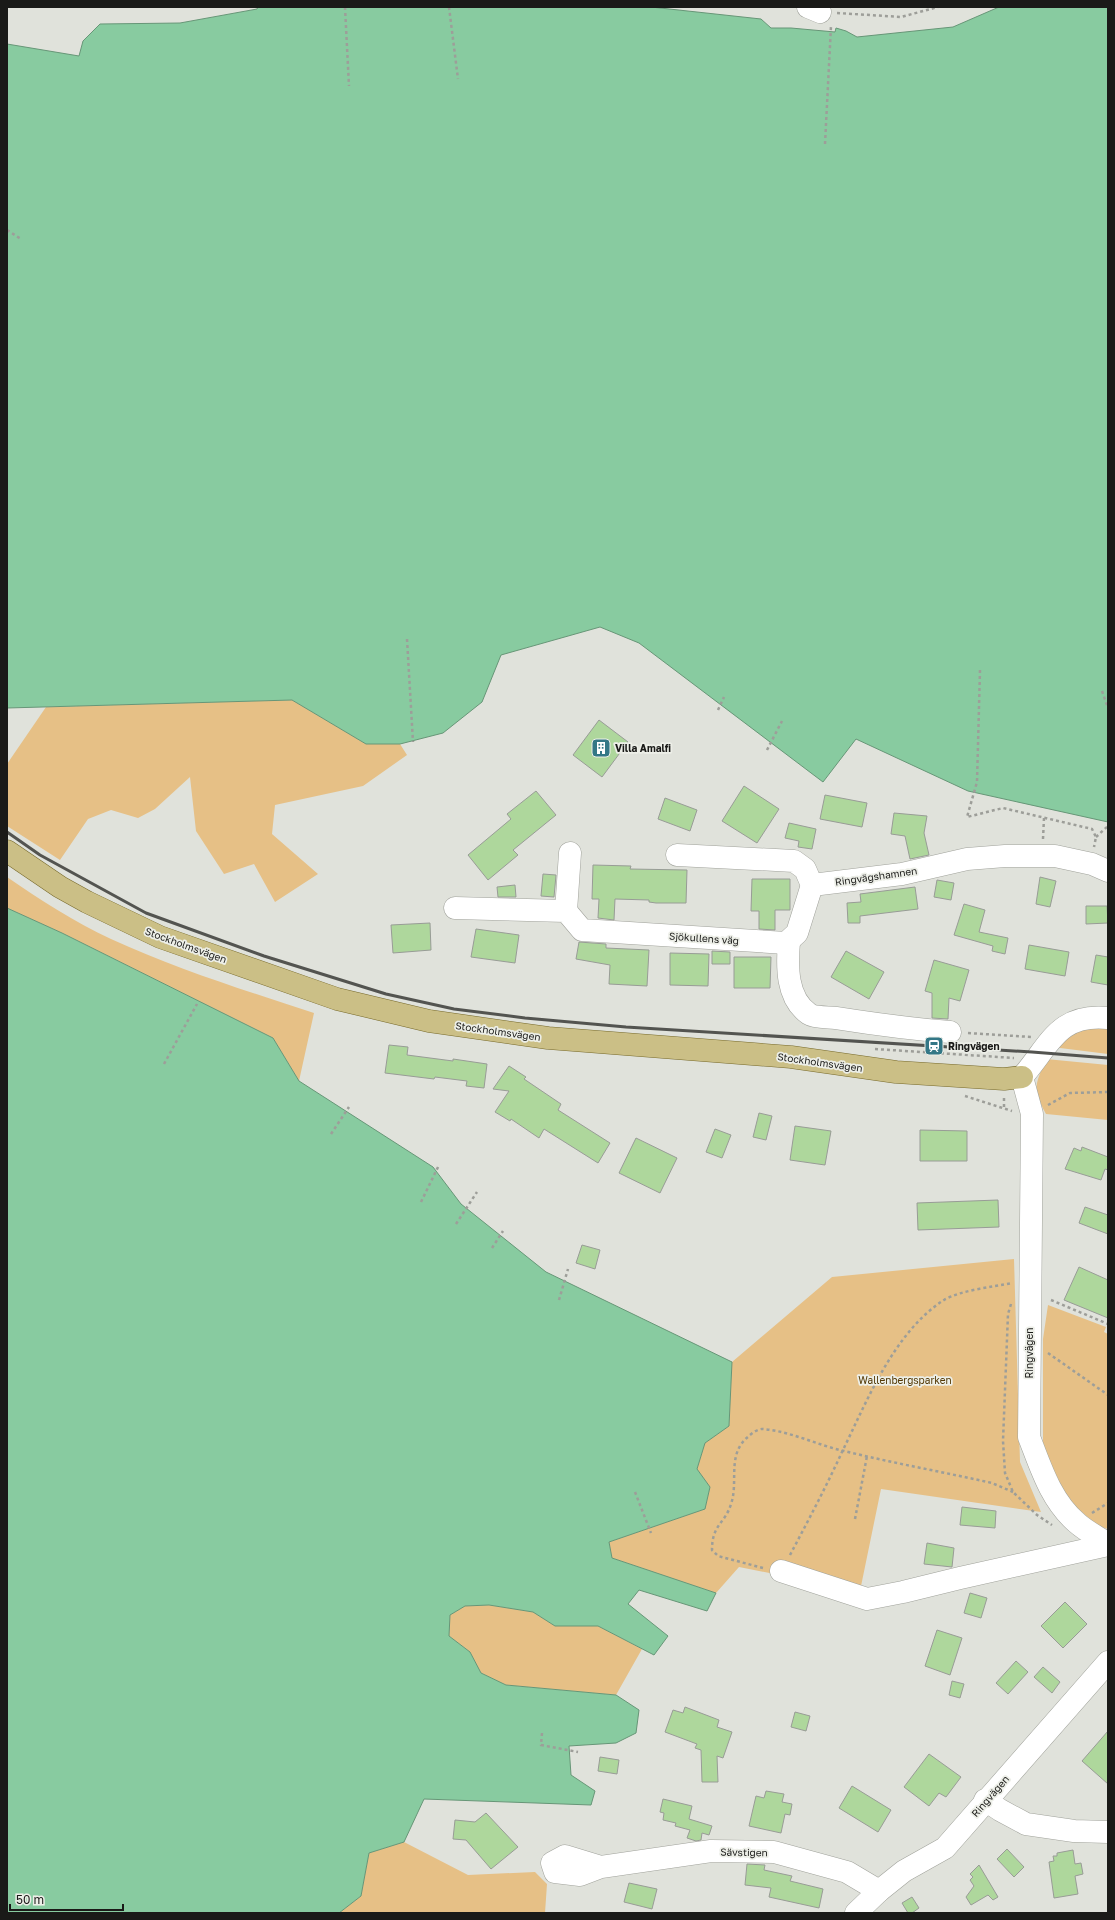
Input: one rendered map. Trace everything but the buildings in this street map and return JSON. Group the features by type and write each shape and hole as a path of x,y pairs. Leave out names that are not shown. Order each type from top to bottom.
{"main road":[{"name":"Stockholmsvägen","path":"7,852 60,887 87,902 160,937 337,998 429,1021 548,1038 791,1057 896,1072 1004,1079 1018,1068"}],"street":[{"path":"455,908 566,911 570,853"},
{"path":"677,855 794,861 805,870 812,885 797,934 789,940 787,963 790,984 798,1002 810,1015 910,1029 950,1032"},
{"name":"Ringvägshamnen","path":"812,885 902,874 966,859 1004,856 1055,856 1100,867"},
{"name":"Sjökullens väg","path":"566,911 582,930 786,943 789,940"},
{"path":"1018,1068 1065,1025 1092,1016 1108,1018"},
{"name":"Ringvägen","path":"1018,1068 1032,1114 1029,1437 1043,1474 1059,1504 1077,1524 1108,1544"},
{"name":"Ringvägen","path":"781,1571 867,1599 904,1592 1108,1544"},
{"name":"Ringvägen","path":"856,1913 879,1891 904,1871 945,1848 985,1800 1108,1662"},
{"path":"985,1800 1026,1824 1074,1831 1108,1832"},
{"name":"Sävstigen","path":"601,1867 711,1851 774,1852 847,1872 879,1891"}],"path":[{"path":"345,7 349,86"},
{"path":"449,7 458,80"},
{"path":"824,144 820,15 901,17 938,7"},
{"path":"7,230 21,239"},
{"path":"407,639 413,742"},
{"path":"980,670 977,782 967,816 1003,808 1092,829 1096,837 1100,867"},
{"path":"1102,691 1108,708"},
{"path":"718,710 724,697"},
{"path":"767,750 782,721"},
{"path":"1096,837 1108,826"},
{"path":"164,1064 197,1004"},
{"path":"950,1032 1033,1037"},
{"path":"870,1049 1018,1068"},
{"path":"1004,1092 1004,1107 1018,1114 1032,1114 1070,1093 1108,1092"},
{"path":"331,1134 349,1107"},
{"path":"421,1202 439,1165"},
{"path":"456,1224 476,1192"},
{"path":"492,1248 503,1231"},
{"path":"559,1300 568,1269"},
{"path":"1013,1492 992,1483 843,1451 777,1431 760,1429 748,1436 738,1448 734,1462 734,1492 731,1505 712,1537 712,1550 718,1556 777,1572 781,1571 843,1451 861,1409 897,1349 922,1318 945,1300 966,1292 1018,1282"},
{"path":"1051,1300 1108,1324"},
{"path":"1029,1340 1108,1395"},
{"path":"855,1519 867,1456"},
{"path":"635,1492 651,1533"},
{"path":"1090,1514 1108,1503"},
{"path":"542,1733 540,1745 578,1752"}],"green space":[{"path":"292,700 366,744 400,744 407,755 363,786 275,805 272,834 318,874 275,902 254,864 224,874 196,831 190,777 155,809 138,818 111,810 88,819 60,860 7,826 7,764 46,707"},
{"path":"7,877 58,910 111,939 186,970 314,1013 299,1081 273,1038 62,933 7,908"},
{"path":"1108,1024 1108,1054 1052,1047 1062,1035"},
{"path":"1046,1059 1108,1065 1108,1120 1046,1114 1037,1092 1037,1081"},
{"name":"Wallenbergsparken","path":"1014,1259 1020,1462 1041,1512 881,1489 860,1591 739,1567 716,1593 612,1558 609,1542 705,1509 710,1487 697,1469 705,1443 729,1426 732,1362 832,1277"},
{"path":"1048,1305 1106,1327 1104,1332 1108,1334 1108,1529 1098,1526 1062,1495 1043,1443 1043,1339"},
{"path":"489,1605 533,1612 555,1626 598,1626 642,1649 616,1695 506,1685 481,1673 470,1652 449,1636 450,1615 465,1606"},
{"path":"404,1842 468,1875 535,1872 547,1884 545,1913 339,1913 361,1896 369,1853"}],"shaded area":[{"path":"258,7 651,7 761,19 771,28 791,28 835,32 836,28 857,37 953,27 999,7 1108,7 1108,822 968,791 856,739 823,782 639,643 600,627 501,655 482,702 443,733 400,744 366,744 292,700 7,708 7,44 79,56 83,41 100,24 180,23 257,9"},
{"path":"7,908 62,933 273,1038 299,1081 433,1167 461,1204 546,1272 732,1362 729,1426 705,1443 697,1469 710,1487 705,1509 609,1542 612,1558 716,1593 707,1611 639,1590 628,1604 668,1636 654,1655 598,1626 555,1626 533,1612 489,1605 465,1606 450,1615 449,1636 470,1652 481,1673 506,1685 616,1695 639,1710 636,1733 616,1743 569,1746 571,1775 595,1791 591,1805 424,1799 404,1842 369,1853 361,1896 339,1913 7,1913"}],"railway":[{"path":"7,832 40,855 146,913 264,956 386,994 454,1009 525,1018 626,1027 1108,1058"}],"place":[{"name":"Villa Amalfi","path":"601,748"},
{"name":"Ringvägen","path":"934,1046"}]}
